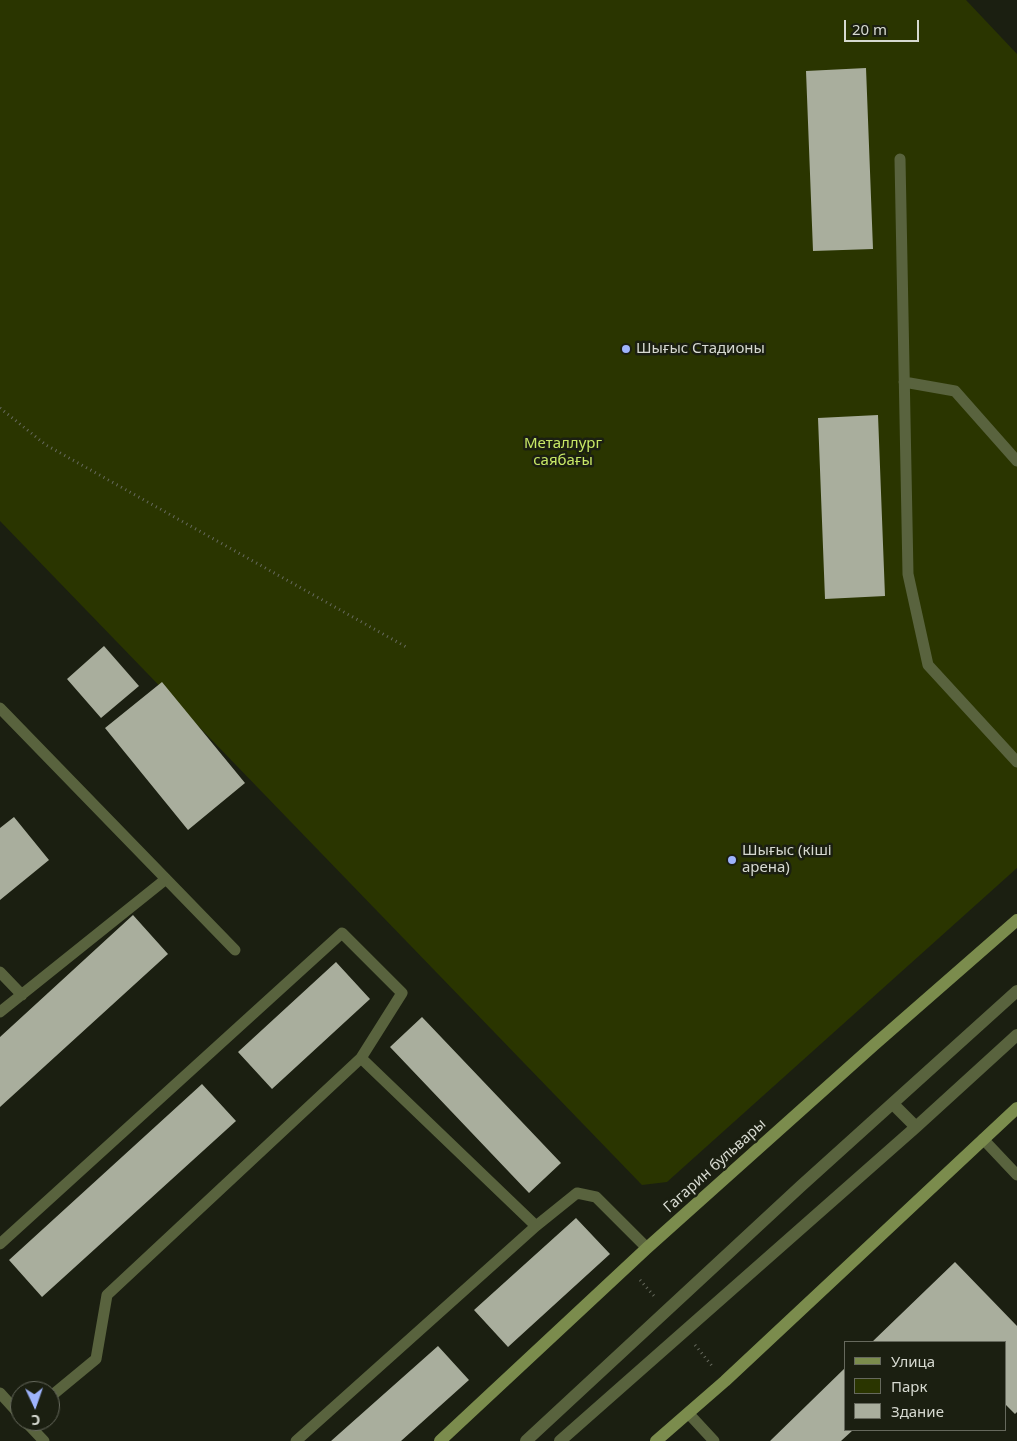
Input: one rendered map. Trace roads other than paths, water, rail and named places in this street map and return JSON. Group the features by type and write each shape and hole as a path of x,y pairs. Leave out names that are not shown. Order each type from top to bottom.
{"main road":[{"name":"Гагарин бульвары","path":"440,1441 647,1248 1017,920"},
{"path":"656,1441 689,1414 1017,1108"}],"street":[{"path":"526,1441 794,1193 1017,991"},
{"path":"560,1441 916,1127 1017,1035"},
{"path":"893,1104 916,1127"}],"lane":[{"path":"900,159 908,574 928,665 1017,762"},
{"path":"904,382 955,391 1017,461"},
{"path":"0,708 235,950"},
{"path":"0,1012 166,879"},
{"path":"0,1244 342,933 402,993 361,1058 107,1295 96,1359 60,1390"},
{"path":"0,972 22,995"},
{"path":"361,1058 536,1226"},
{"path":"983,1139 1017,1175"},
{"path":"296,1441 536,1226 577,1193 596,1197 647,1248"},
{"path":"0,1393 10,1404"},
{"path":"689,1414 714,1441"},
{"path":"34,1431 44,1441"}],"place":[{"name":"Шығыс Стадионы","path":"626,349"},
{"name":"Шығыс (кіші арена)","path":"732,860"}],"park label":[{"name":"Металлург саябағы","path":"563,452"}]}
